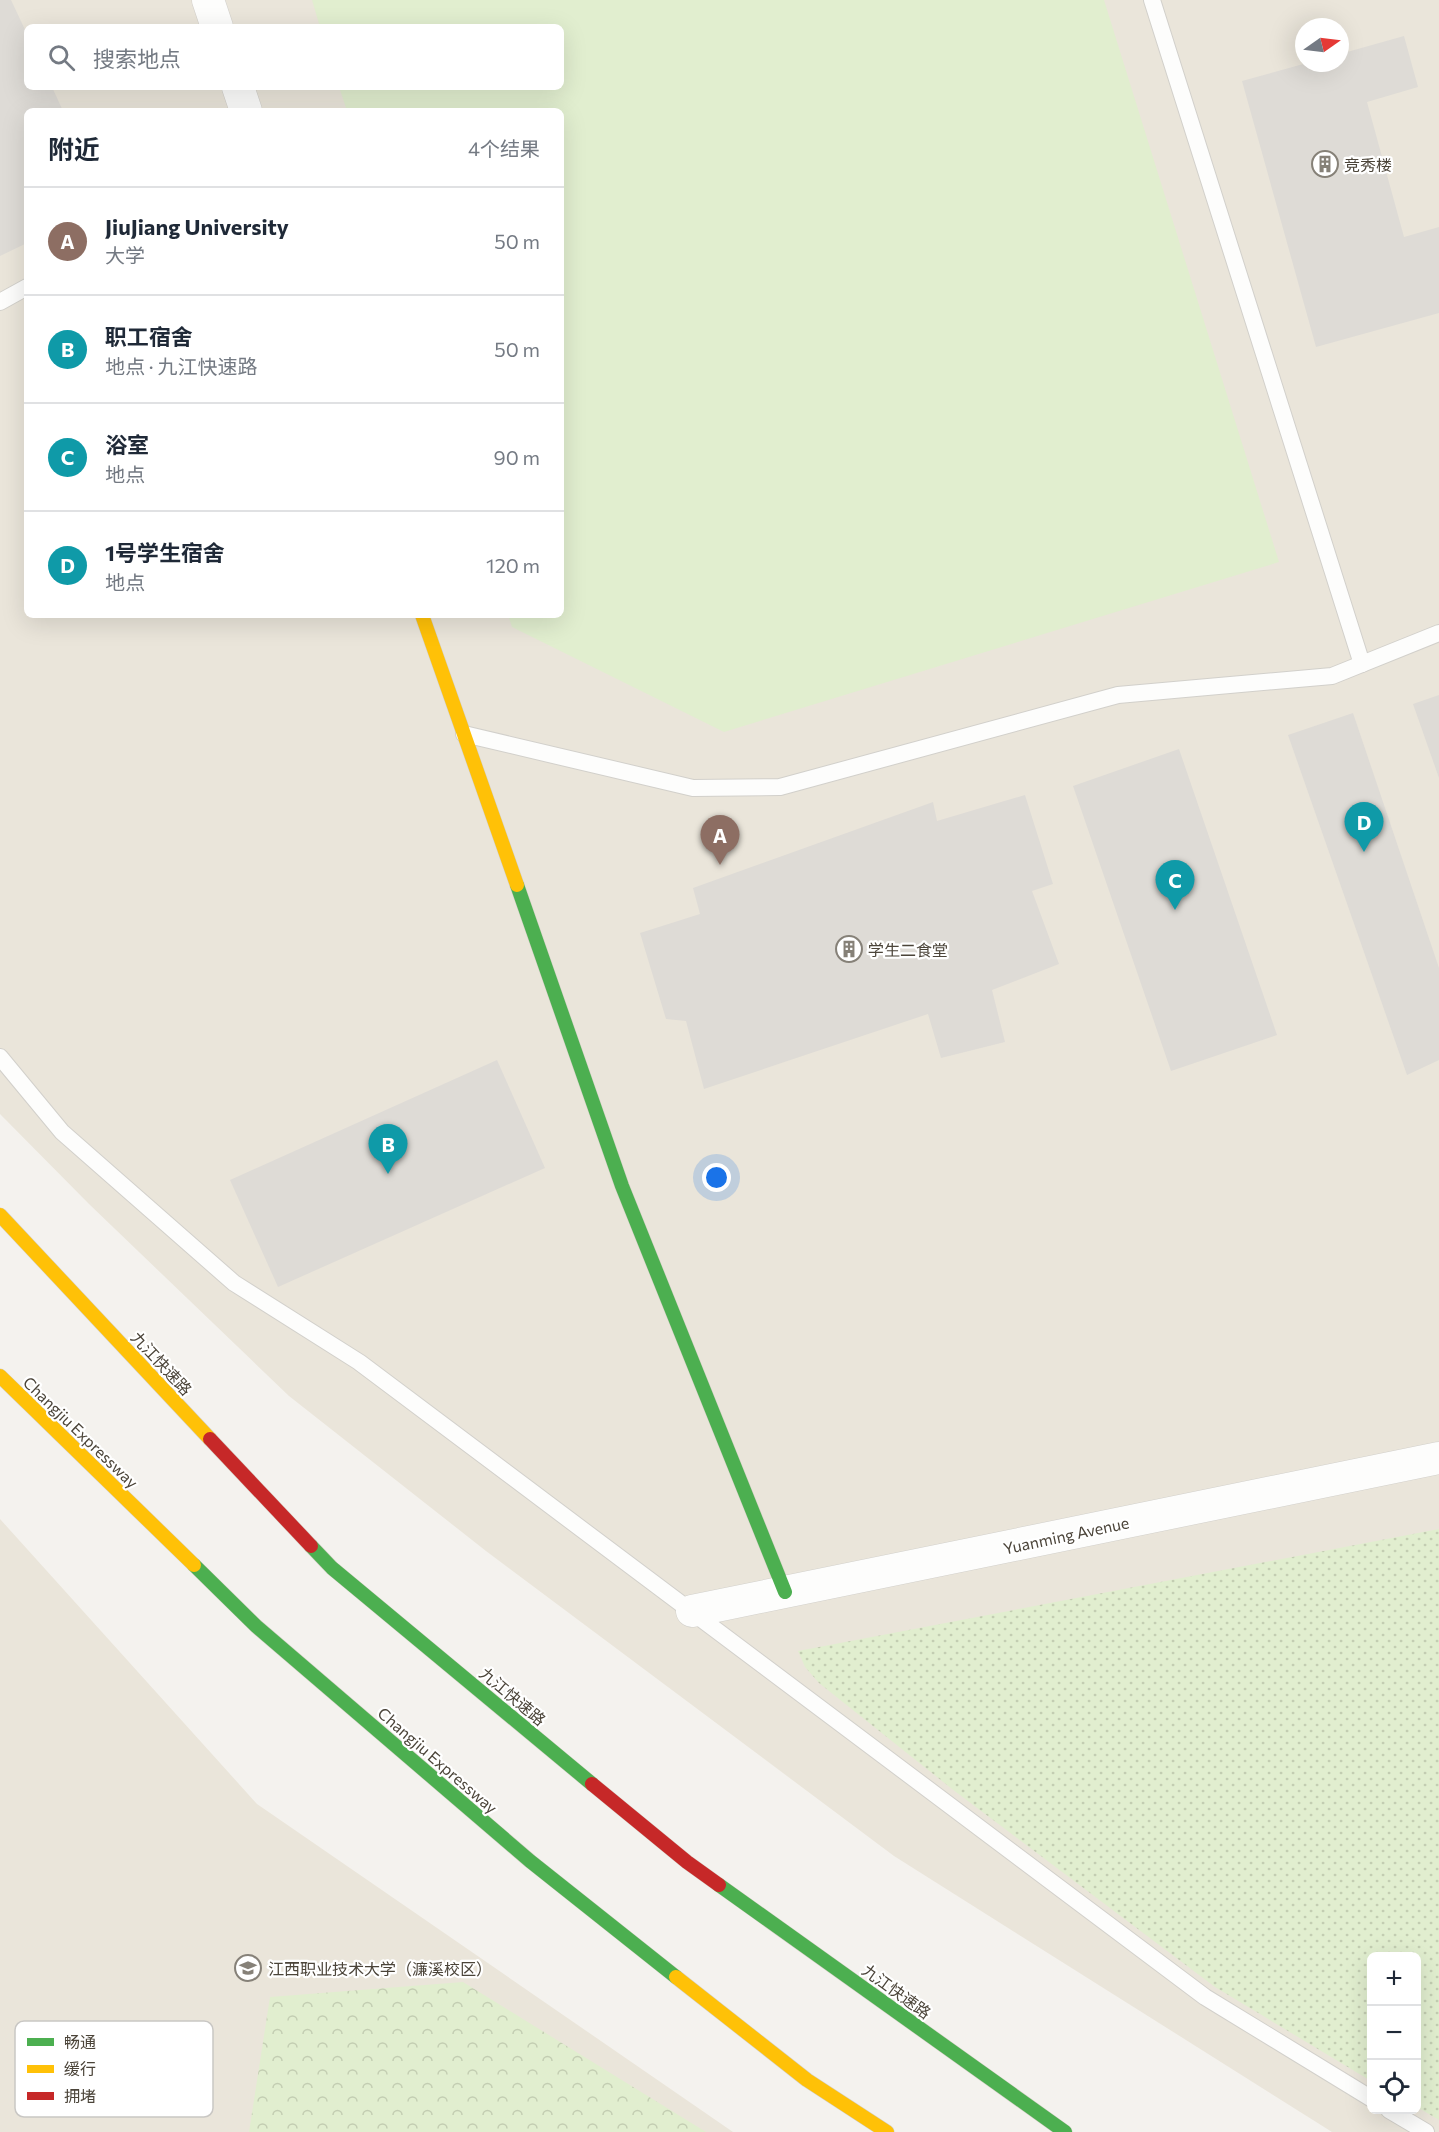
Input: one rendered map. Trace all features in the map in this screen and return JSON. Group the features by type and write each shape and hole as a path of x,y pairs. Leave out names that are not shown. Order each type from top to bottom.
{"main road":[{"path":"423,618 622,1186 785,1592"},
{"name":"九江快速路","path":"0,1215 332,1568 687,1862 1065,2132"},
{"name":"Changjiu Expressway","path":"0,1376 256,1626 521,1853 807,2080 887,2132"}],"street":[{"path":"208,0 216,24"},
{"path":"239,90 245,108"},
{"name":"Yuanming Avenue","path":"692,1611 1439,1458"}],"lane":[{"path":"1152,0 1362,664"},
{"path":"0,302 24,290"},
{"path":"464,734 693,788 780,787 1118,695 1332,676 1439,633"},
{"path":"0,1057 62,1132 234,1283 359,1362 1205,1997 1367,2097"},
{"path":"1397,2114 1426,2132"}],"shaded area":[{"path":"0,0 1439,0 1439,2132 1332,2132 894,1856 486,1551 289,1396 89,1204 0,1114"},
{"name":"江西职业技术大学（濂溪校区）","path":"0,1519 257,1804 733,2132 0,2132"}],"green space":[{"path":"312,0 1104,0 1279,562 724,732 512,627 509,618 564,618 564,108 346,108 340,90 564,90 564,24 319,24"},
{"path":"1439,1529 1439,2120 1421,2109 1421,1952 1367,1952 1367,2079 1215,1987 952,1789 819,1683 805,1667 798,1651"},
{"path":"463,1982 706,2132 249,2132 270,1997"}],"building":[{"path":"0,0 11,0 24,28 24,90 53,90 62,108 24,108 24,244 0,256"},
{"name":"竞秀楼","path":"1404,36 1418,87 1367,102 1404,237 1439,227 1439,313 1316,347 1242,81 1295,66 1295,72 1349,72 1349,51"},
{"path":"1439,695 1439,778 1413,704"},
{"path":"1353,713 1439,968 1439,1060 1407,1075 1288,735"},
{"path":"1179,749 1277,1035 1171,1071 1073,786"},
{"name":"学生二食堂","path":"1025,795 1053,884 1032,891 1059,964 992,990 1005,1042 941,1058 928,1014 704,1089 686,1021 666,1019 640,933 700,914 693,888 933,802 937,821"},
{"path":"497,1060 545,1168 278,1287 230,1180"}],"traffic: fast":[{"path":"517,885 622,1186 785,1592"},
{"path":"311,1546 332,1568 592,1784"},
{"path":"194,1565 256,1626 530,1861 676,1977"},
{"path":"719,1885 1065,2132"}],"traffic: slow":[{"path":"423,618 517,885"},
{"path":"0,1215 210,1439"},
{"path":"0,1376 194,1565"},
{"path":"676,1977 807,2080 887,2132"}],"traffic: jam":[{"path":"210,1439 311,1546"},
{"path":"592,1784 687,1862 719,1885"}],"place":[{"name":"竞秀楼","path":"1325,164"},
{"name":"1号学生宿舍","path":"1364,852"},
{"name":"JiuJiang University","path":"720,865"},
{"name":"浴室","path":"1175,910"},
{"name":"学生二食堂","path":"849,949"},
{"name":"职工宿舍","path":"388,1174"},
{"name":"江西职业技术大学（濂溪校区）","path":"248,1968"}]}
